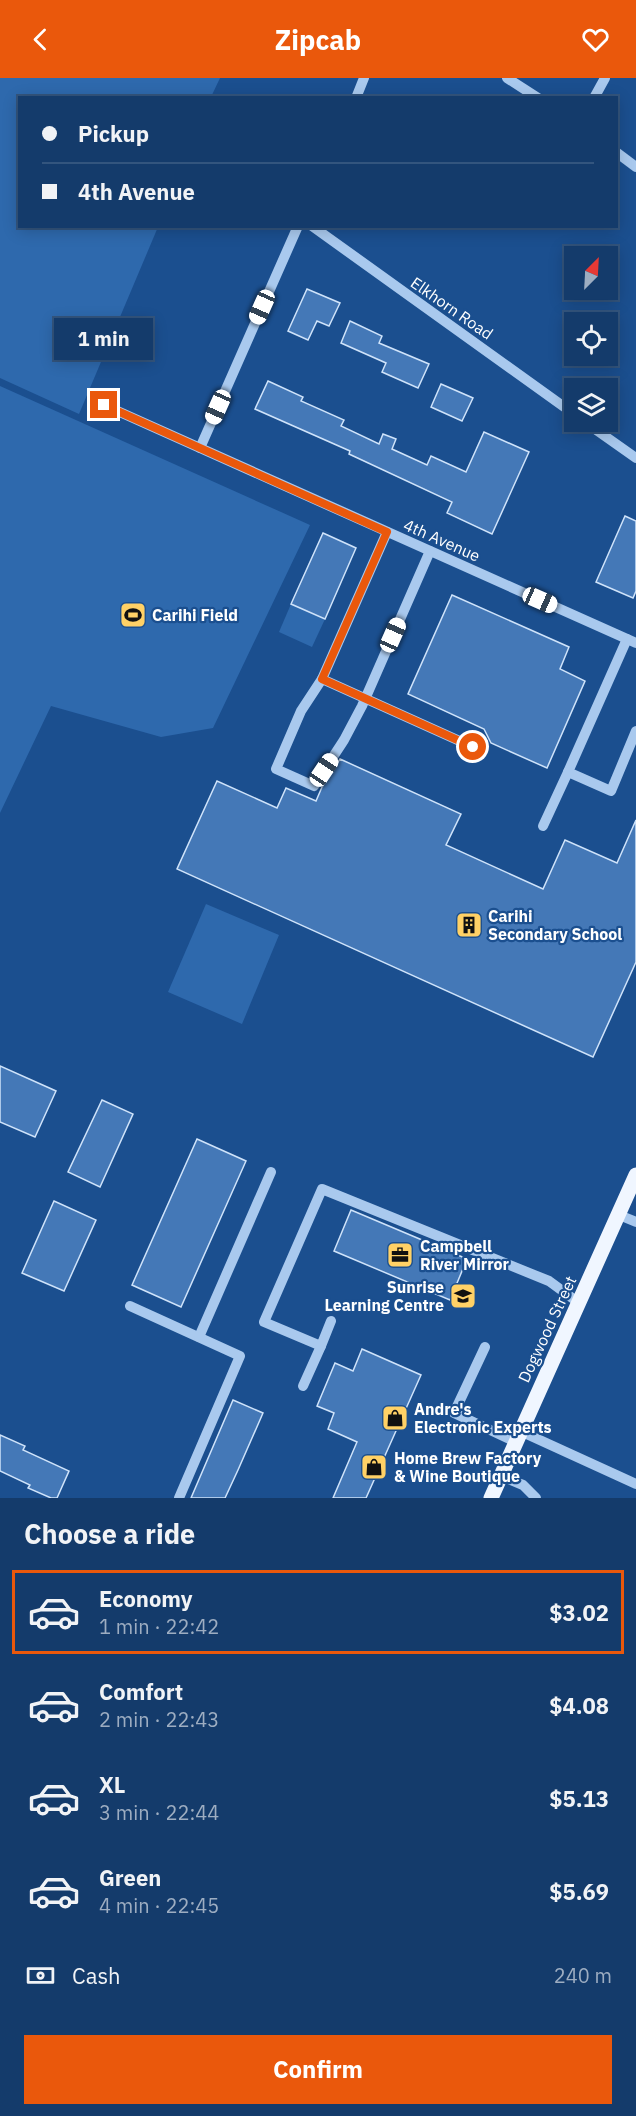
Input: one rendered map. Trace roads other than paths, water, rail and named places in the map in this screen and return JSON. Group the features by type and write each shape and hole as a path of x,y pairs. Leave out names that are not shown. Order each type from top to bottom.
{"main road":[{"name":"Dogwood Street","path":"491,1498 636,1175"}],"street":[{"path":"357,96 364,78"},
{"path":"507,78 535,96"},
{"path":"595,96 605,78"},
{"path":"618,154 636,167"},
{"path":"200,448 297,228"},
{"name":"Elkhorn Road","path":"315,228 564,407"},
{"name":"4th Avenue","path":"104,405 631,641"},
{"path":"599,432 636,458"},
{"path":"387,532 322,679 302,711 276,769 314,786 344,740 430,551"},
{"path":"543,826 631,641"},
{"path":"322,679 473,747"},
{"path":"568,772 611,791 636,731"},
{"path":"199,1337 271,1172"},
{"path":"321,1346 264,1322 322,1189 549,1281 579,1303"},
{"path":"619,1215 636,1222"},
{"path":"130,1306 240,1356 179,1498"},
{"path":"303,1386 331,1322"},
{"path":"485,1347 454,1413 518,1436 636,1484"},
{"path":"501,1476 523,1485 536,1498"}],"place":[{"name":"Carihi Field","path":"133,615"},
{"name":"Carihi Secondary School","path":"469,925"},
{"name":"Campbell River Mirror","path":"400,1255"},
{"name":"Sunrise Learning Centre","path":"463,1296"},
{"name":"Andre's Electronic Experts","path":"395,1418"},
{"name":"Home Brew Factory & Wine Boutique","path":"374,1467"}]}
